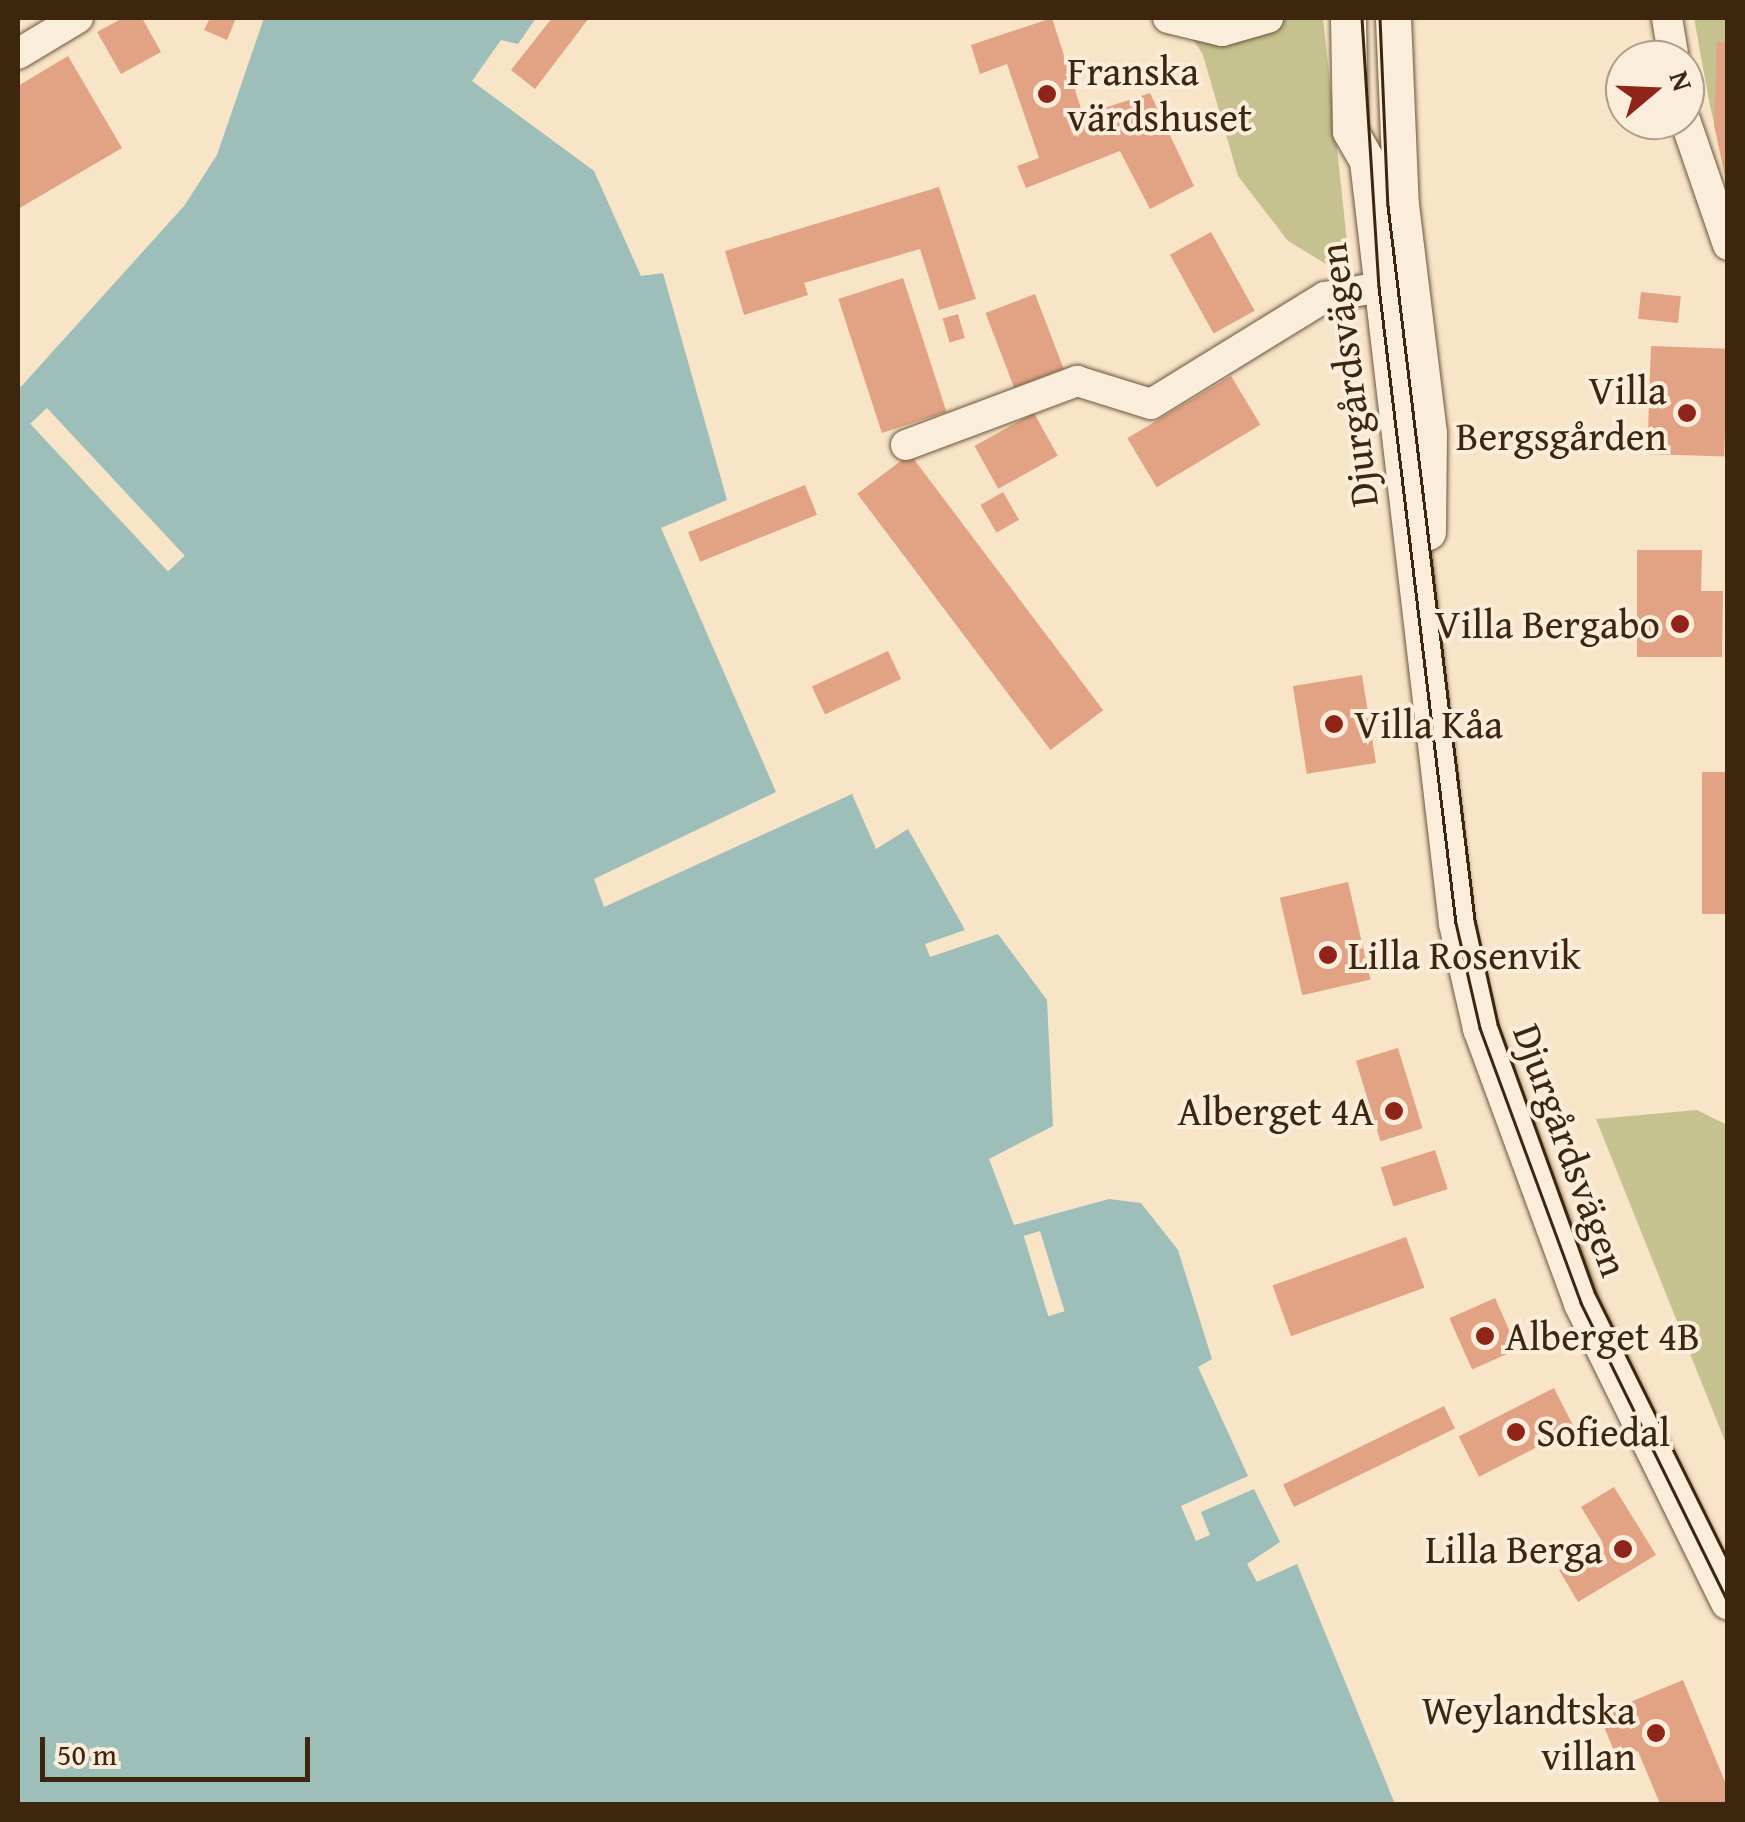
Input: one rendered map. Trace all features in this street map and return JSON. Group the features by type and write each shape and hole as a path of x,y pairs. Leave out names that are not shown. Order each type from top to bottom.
{"street":[{"path":"18,54 78,18"},
{"path":"1168,18 1222,31 1268,18"},
{"name":"Djurgårdsvägen","path":"1348,18 1350,131 1366,161"},
{"name":"Djurgårdsvägen","path":"1362,18 1366,161 1429,433 1428,547 1475,920 1498,1024 1595,1292 1728,1560"},
{"name":"Djurgårdsvägen","path":"1380,18 1396,284 1456,923 1480,1028 1589,1321 1728,1602"},
{"name":"Djurgårdsvägen","path":"1392,18 1396,284"},
{"path":"1692,140 1728,245"},
{"path":"906,445 1076,380 1151,404 1325,297 1396,284"}],"shaded area":[{"path":"1180,18 1323,18 1351,279 1288,241 1238,176 1203,55"},
{"path":"1694,18 1727,18 1727,175 1705,78 1705,40 1698,40"},
{"path":"1697,1110 1727,1125 1727,1446 1596,1119"}],"water":[{"path":"264,18 536,18 518,44 501,40 472,81 594,171 641,276 663,273 727,500 661,528 776,792 594,879 604,907 852,794 876,849 908,829 965,930 925,944 930,957 998,934 1047,1000 1053,1126 989,1159 1014,1225 1109,1199 1141,1203 1178,1250 1212,1359 1198,1367 1248,1476 1181,1506 1196,1541 1210,1535 1201,1512 1254,1489 1280,1542 1247,1564 1257,1582 1297,1564 1395,1804 18,1804 18,390 184,206 217,155"}],"pier":[{"path":"47,408 185,556 168,571 30,424"},
{"path":"1040,1231 1065,1311 1048,1316 1024,1236"}],"building":[{"path":"123,18 142,18 161,52 121,74 97,32"},
{"path":"210,18 236,18 227,40 204,30"},
{"path":"552,18 589,18 535,89 511,70"},
{"path":"1052,18 1083,115 1150,93 1194,186 1150,209 1120,151 1026,188 1017,166 1039,158 1007,64 980,74 971,45"},
{"path":"1717,42 1728,43 1727,186 1714,125"},
{"path":"68,56 122,148 18,209 18,86"},
{"path":"939,187 976,299 939,310 920,249 804,283 808,295 744,315 725,251"},
{"path":"1211,232 1255,311 1214,334 1170,255"},
{"path":"903,278 947,412 882,433 838,299"},
{"path":"1641,292 1681,296 1678,323 1638,319"},
{"path":"1035,294 1064,369 1014,388 986,313"},
{"path":"958,314 965,338 950,342 943,318"},
{"name":"Villa Bergsgården","path":"1651,346 1728,349 1724,457 1647,454"},
{"path":"1231,376 1260,425 1157,487 1127,438"},
{"path":"1034,413 1058,456 998,489 975,446"},
{"path":"910,454 1103,710 1050,750 857,494"},
{"path":"805,485 817,515 700,562 688,532"},
{"path":"1003,492 1019,520 996,533 980,505"},
{"name":"Villa Bergabo","path":"1637,550 1702,550 1701,591 1723,591 1722,657 1637,657"},
{"path":"888,651 901,679 825,715 812,686"},
{"name":"Villa Kåa","path":"1362,675 1376,763 1307,774 1293,686"},
{"path":"1702,772 1728,772 1728,914 1702,914"},
{"name":"Lilla Rosenvik","path":"1348,882 1370,979 1302,995 1280,898"},
{"name":"Alberget 4A","path":"1398,1048 1423,1128 1380,1141 1356,1061"},
{"path":"1435,1150 1448,1189 1393,1207 1381,1168"},
{"path":"1406,1237 1424,1288 1291,1336 1273,1286"},
{"name":"Alberget 4B","path":"1495,1298 1518,1349 1472,1369 1449,1318"},
{"name":"Sofiedal","path":"1554,1388 1574,1428 1479,1477 1459,1437"},
{"path":"1444,1406 1455,1428 1294,1507 1283,1484"},
{"name":"Lilla Berga","path":"1614,1487 1656,1555 1578,1602 1559,1570 1603,1543 1581,1507"},
{"name":"Weylandtska villan","path":"1683,1680 1728,1789 1728,1804 1660,1804 1638,1751 1618,1760 1599,1715"}],"tram line":[{"path":"1362,18 1379,287 1456,923 1480,1028 1581,1303 1728,1602"},
{"path":"1380,18 1388,206 1475,920 1498,1024 1595,1292 1728,1560"}],"place":[{"name":"Franska värdshuset","path":"1047,94"},
{"name":"Villa Bergsgården","path":"1687,413"},
{"name":"Villa Bergabo","path":"1680,624"},
{"name":"Villa Kåa","path":"1334,724"},
{"name":"Lilla Rosenvik","path":"1328,955"},
{"name":"Alberget 4A","path":"1394,1111"},
{"name":"Alberget 4B","path":"1485,1336"},
{"name":"Sofiedal","path":"1516,1432"},
{"name":"Lilla Berga","path":"1623,1549"},
{"name":"Weylandtska villan","path":"1656,1733"}]}
